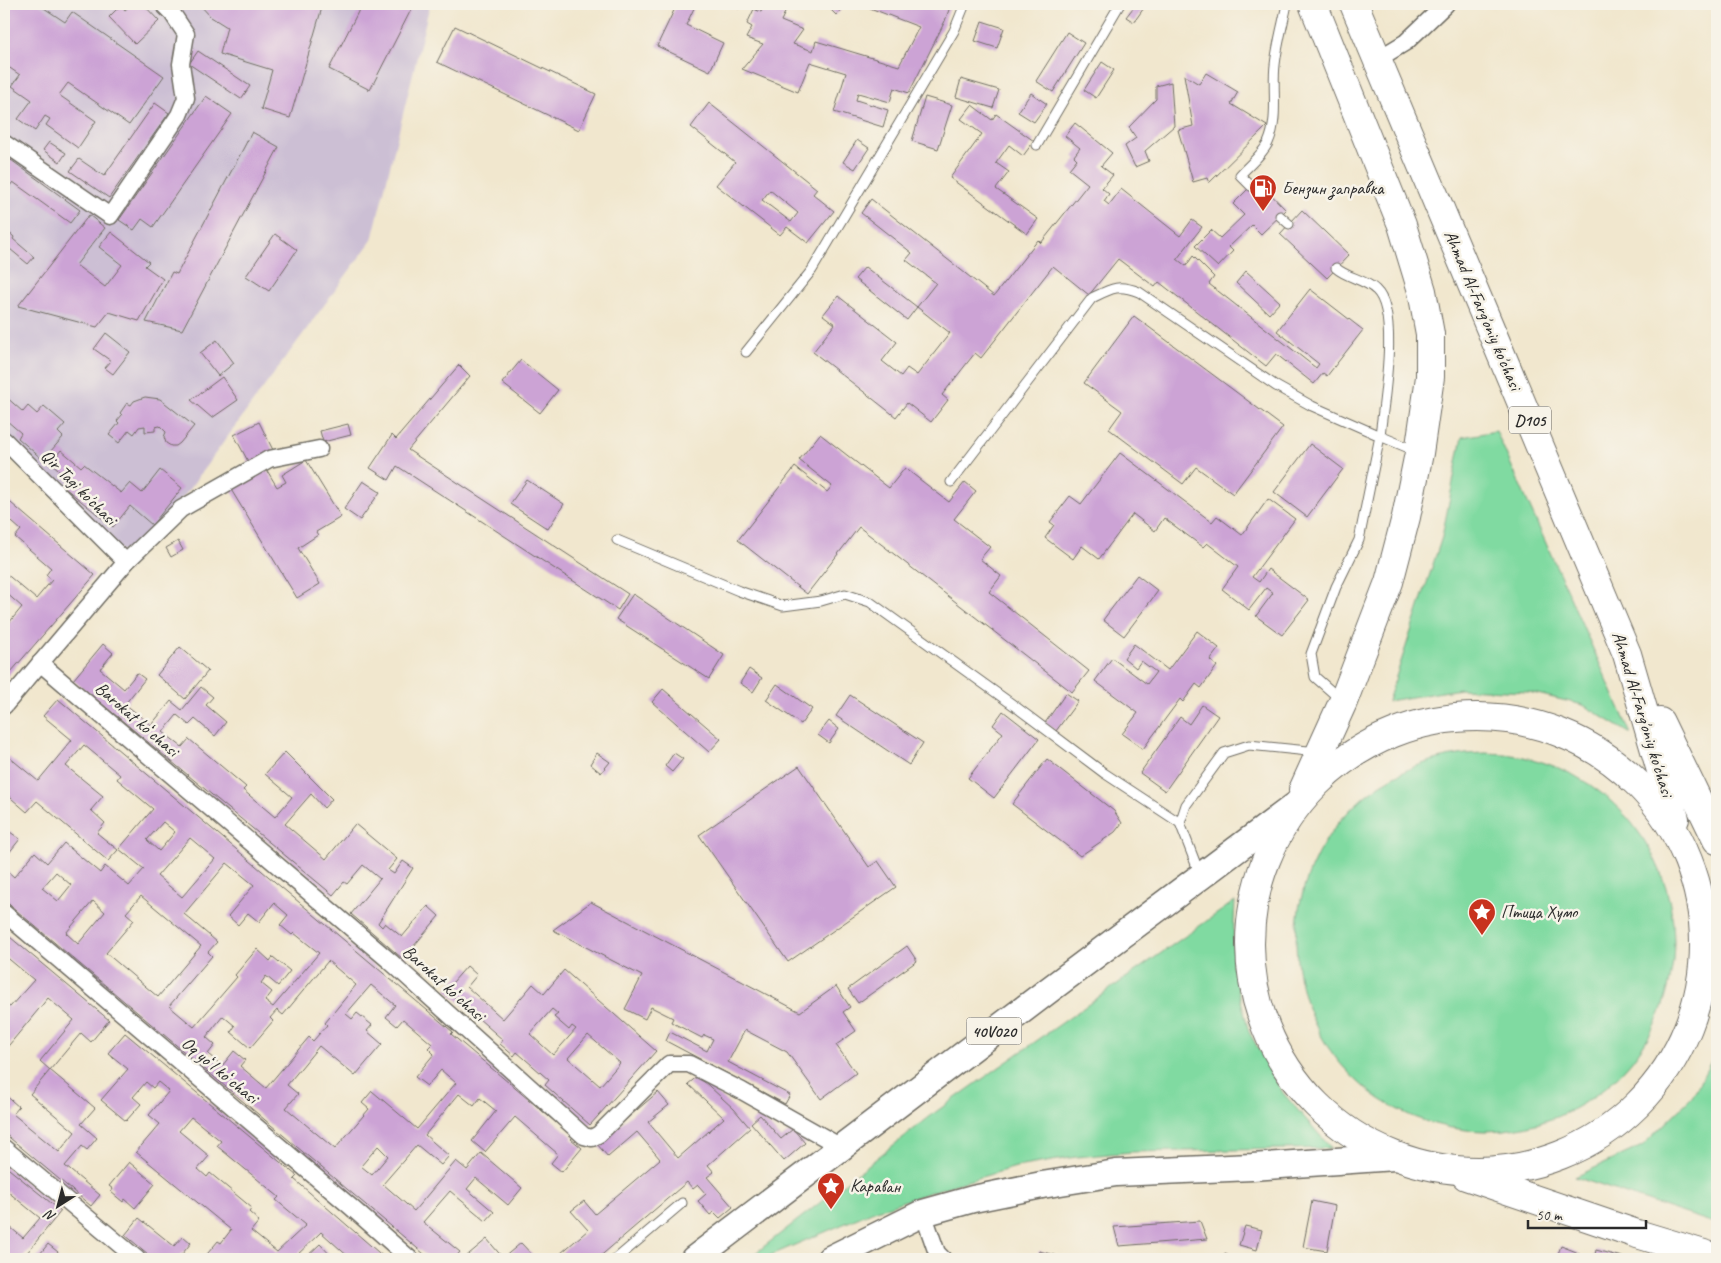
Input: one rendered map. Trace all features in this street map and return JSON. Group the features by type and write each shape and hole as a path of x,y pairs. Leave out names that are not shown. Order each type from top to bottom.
{"highway":[{"name":"Ahmad Al-Farg'oniy ko'chasi","path":"1354,4 1627,654 1702,921 1705,956 1702,988 1679,1053 1638,1108 1582,1148 1517,1169 1448,1170"},
{"path":"1308,6 1402,225 1422,291 1430,334 1430,377 1419,453 1406,517 1389,582 1343,702 1296,805 1266,857 1251,915 1252,975 1268,1033 1298,1085 1342,1127 1394,1156 1448,1170 1634,1233 1717,1258"},
{"path":"1627,654 1717,840"},
{"path":"1296,805 1338,763 1389,734 1446,718 1505,718 1562,733 1614,762 1656,803 1682,845"},
{"name":"D105","path":"1682,845 1717,896"}],"main road":[{"name":"40V020","path":"694,1259 1296,805"},
{"path":"831,1259 923,1213 973,1199 1042,1185 1116,1173 1252,1167 1394,1156"}],"street":[{"path":"4,143 110,216 180,115 186,98 181,64 186,34 172,13 163,4"},
{"path":"1378,59 1406,42 1446,4"},
{"name":"Qir Tagi ko'chasi","path":"4,440 126,562"},
{"path":"4,706 126,562 181,509 269,459 319,449"},
{"name":"Barokat koʻchasi","path":"40,663 391,962 584,1136 592,1138 599,1134 669,1064 689,1064 742,1091 841,1147"},
{"name":"Oq yoʻl koʻchasi","path":"4,913 410,1259"},
{"path":"4,1148 137,1259"},
{"path":"923,1213 938,1257"}],"lane":[{"path":"746,352 812,270 954,31 965,4"},
{"path":"1037,145 1120,4"},
{"path":"1251,186 1240,175 1268,142 1275,99 1275,66 1288,4"},
{"path":"1280,216 1289,224"},
{"path":"1336,268 1377,290 1386,305 1390,339 1380,436 1358,540 1336,587 1311,654 1315,677 1343,702"},
{"path":"951,482 1092,298 1110,289 1125,287 1139,292 1276,386 1312,406 1419,453"},
{"path":"617,540 739,591 783,606 820,601 845,594 870,602 1104,773 1180,822 1200,877"},
{"path":"1180,822 1186,805 1224,753 1249,745 1320,752"},
{"path":"616,1259 682,1203"}],"shaded area":[{"path":"4,4 430,4 372,240 184,496 126,556 4,439"}],"green space":[{"path":"1496,431 1631,734 1583,705 1529,692 1460,689 1388,701 1442,537 1462,437"},
{"path":"1485,753 1522,757 1557,768 1574,776 1605,796 1631,822 1642,837 1659,870 1670,905 1674,942 1670,979 1659,1014 1651,1031 1631,1062 1605,1088 1590,1099 1557,1116 1522,1127 1485,1131 1448,1127 1413,1116 1396,1108 1365,1088 1339,1062 1328,1047 1311,1014 1300,979 1296,942 1300,905 1311,870 1319,853 1339,822 1365,796 1380,785 1413,768 1448,757"},
{"path":"1235,901 1232,965 1249,1032 1283,1093 1331,1148 1132,1152 1076,1157 1016,1167 874,1211 762,1259 748,1259 937,1111"},
{"path":"1717,1050 1717,1224 1575,1177 1642,1146 1692,1097"}],"building":[{"path":"4,4 38,4 65,22 72,12 164,76 129,125 68,83 59,95 96,121 78,148 46,125 50,119 45,116 35,131 18,119 32,100 12,86 20,75 4,64"},
{"path":"132,4 143,4 159,21 135,44 109,17 121,5 125,10"},
{"path":"199,4 323,4 290,118 261,109 272,70 220,54 227,27 211,17"},
{"path":"362,4 414,4 370,90 329,69"},
{"path":"677,4 696,4 686,25 723,43 710,71 657,46"},
{"path":"728,4 742,4 739,9"},
{"path":"764,4 789,4 781,21 803,30 793,44 813,51 816,41 899,66 919,27 870,8 871,4 951,4 945,21 909,93 894,88 890,102 858,93 856,100 888,110 883,127 834,112 846,73 810,62 798,92 742,69 763,44 746,38 752,27 747,24 754,9 761,12"},
{"path":"827,4 846,4 836,15"},
{"path":"1136,4 1146,5 1134,22 1126,17"},
{"path":"982,21 1004,28 997,48 975,41"},
{"path":"455,26 596,94 579,130 437,62"},
{"path":"1067,32 1084,43 1053,92 1036,81"},
{"path":"198,51 250,86 241,99 189,64"},
{"path":"1102,62 1114,70 1096,98 1084,90"},
{"path":"1206,73 1238,92 1231,104 1267,126 1209,183 1207,178 1193,182 1178,130 1193,126 1184,75 1199,84"},
{"path":"961,79 999,90 993,108 956,97"},
{"path":"1171,82 1174,126 1145,151 1149,161 1135,167 1125,146 1136,138 1129,127 1156,99 1156,86"},
{"path":"1031,93 1047,104 1034,122 1018,112"},
{"path":"206,96 232,114 153,227 142,219 134,230 119,220"},
{"path":"925,97 952,105 938,149 912,141"},
{"path":"155,103 169,113 109,198 70,171 79,159 104,176"},
{"path":"709,103 817,189 813,194 834,211 808,243 787,227 780,235 716,185 735,162 691,127","holes":["770,190 798,213 791,222 762,200"]},
{"path":"972,105 992,120 996,114 1034,141 1023,156 1009,145 996,163 1009,172 996,189 1038,219 1027,234 950,178 982,134 961,119"},
{"path":"1075,123 1112,153 1101,166 1113,175 1102,188 1109,194 1104,201 1109,205 1121,189 1180,236 1192,220 1202,227 1177,259 1186,266 1193,256 1214,277 1209,284 1316,368 1319,364 1277,331 1310,289 1363,330 1327,376 1323,373 1314,384 1276,354 1266,366 1159,282 1155,287 1118,259 1089,295 1053,266 981,358 975,353 942,395 948,400 931,422 907,403 896,417 813,352 835,324 823,315 838,296 897,342 882,361 901,376 907,368 917,375 950,333 917,307 936,283 906,260 912,253 861,213 871,199 994,296 1038,240 1041,243 1088,184 1069,169 1077,159 1074,156 1080,148 1065,136"},
{"path":"252,132 279,147 182,330 146,322 172,272 177,274"},
{"path":"857,140 869,148 855,169 843,162"},
{"path":"49,142 66,153 60,162 43,150"},
{"path":"11,160 80,210 70,223 13,182 4,193 4,168"},
{"name":"Бензин заправка","path":"1257,180 1286,210 1261,234 1252,225 1229,247 1233,251 1218,267 1195,246 1211,230 1220,238 1244,215 1233,204"},
{"path":"1302,210 1349,255 1327,278 1280,234"},
{"path":"89,215 105,228 76,265 105,287 122,265 99,247 111,232 149,262 145,266 163,279 139,321 109,312 97,327 18,306"},
{"path":"4,228 14,237 13,239 34,257 28,264 4,244"},
{"path":"275,234 297,250 269,291 246,276"},
{"path":"865,267 917,307 907,320 855,279"},
{"path":"1246,271 1280,302 1269,314 1236,283"},
{"path":"1134,316 1283,427 1233,494 1196,467 1183,484 1109,429 1122,411 1084,383"},
{"path":"106,333 130,352 113,374 105,368 111,361 94,349"},
{"path":"217,340 234,363 218,376 200,353"},
{"path":"521,360 558,390 540,413 502,383"},
{"path":"459,365 470,376 408,450 628,594 618,610 397,466 389,480 370,468 392,435 396,439"},
{"path":"222,377 238,400 212,418 191,400"},
{"path":"4,395 23,412 28,406 37,414 44,406 65,424 58,432 63,437 43,460 18,438 21,433 6,420 4,423"},
{"path":"145,397 160,399 194,426 176,446 166,443 164,437 166,432 160,426 155,427 155,431 145,432 145,426 139,427 134,434 129,430 119,443 109,435 119,423 117,421 122,415 120,413 127,403 131,405 134,401"},
{"path":"259,422 274,452 250,465 234,435"},
{"path":"348,424 351,435 323,442 320,431"},
{"path":"820,434 889,488 905,468 949,502 965,482 976,491 954,519 990,547 980,559 1001,576 989,592 1089,671 1072,692 859,527 807,594 738,540 795,467 827,492 832,486 799,460"},
{"path":"1310,444 1343,469 1307,517 1274,492"},
{"path":"61,450 81,467 84,464 121,493 130,483 142,493 160,470 182,488 152,525 130,506 113,527 65,488 71,480 51,463"},
{"path":"1120,453 1212,522 1217,516 1242,535 1268,499 1295,519 1252,577 1259,582 1268,569 1309,600 1282,635 1256,616 1273,593 1266,588 1249,610 1222,589 1238,567 1207,543 1203,547 1164,518 1155,531 1133,514 1099,559 1082,546 1073,559 1045,538 1054,525 1050,522 1070,496 1081,504"},
{"path":"306,460 341,517 316,532 318,535 298,548 320,584 297,598 230,488 265,467 277,487 286,482 282,475"},
{"path":"527,480 564,504 548,529 510,504"},
{"path":"363,481 380,492 360,520 344,509"},
{"path":"4,497 95,575 4,680 4,629 22,607 4,591 4,572 36,599 52,580 46,575 51,568 15,537 21,530 4,515"},
{"path":"178,541 183,550 171,557 166,548"},
{"path":"1137,575 1158,591 1124,636 1103,620"},
{"path":"633,594 724,655 709,679 616,619"},
{"path":"1197,631 1219,648 1210,660 1217,666 1201,688 1196,684 1183,702 1180,699 1143,749 1122,734 1138,713 1095,681 1112,658 1147,684 1156,672 1141,661 1136,668 1124,658 1134,644 1168,670"},
{"path":"103,644 113,653 100,669 124,689 137,673 145,679 125,704 151,725 171,701 182,710 201,687 213,697 206,705 226,722 215,736 195,719 189,725 177,715 163,732 182,747 189,739 246,787 243,790 275,817 292,797 265,774 285,752 332,799 324,808 311,794 285,824 326,859 355,824 397,859 388,870 394,874 403,861 413,868 378,923 382,927 385,923 402,937 428,906 439,916 403,959 351,914 380,879 363,865 347,884 344,882 333,895 73,680"},
{"path":"180,647 208,671 185,699 157,675"},
{"path":"749,669 762,678 753,692 740,683"},
{"path":"777,684 812,709 801,724 766,700"},
{"path":"663,689 721,739 709,752 652,702"},
{"path":"1066,693 1078,701 1056,731 1045,723"},
{"path":"850,695 923,743 909,765 836,716"},
{"path":"58,699 453,1032 451,1034 573,1137 571,1139 582,1148 562,1172 551,1163 558,1154 515,1117 485,1152 472,1141 496,1111 480,1098 474,1106 459,1094 425,1135 449,1156 441,1165 417,1145 383,1184 414,1211 456,1161 467,1170 481,1153 522,1188 508,1205 476,1178 467,1189 494,1212 486,1221 450,1191 423,1222 460,1252 454,1259 430,1259 4,900 4,868 14,877 35,852 47,863 64,843 100,873 105,866 129,886 144,869 119,849 153,809 117,779 120,775 84,745 66,766 103,796 91,810 105,823 97,833 118,850 108,861 37,801 27,812 4,792 4,763 9,757 38,781 72,740 43,716","holes":["163,822 175,832 159,851 147,840","190,838 215,859 182,897 157,876","227,863 254,885 228,916 238,925 248,913 259,922 274,903 288,915 280,925 292,935 294,933 319,953 273,1007 265,1001 272,992 261,983 266,976 278,986 290,971 273,957 270,961 257,949 235,975 237,977 194,1027 169,1006 212,956 208,952 217,942 184,914","56,872 71,885 58,901 42,888","141,896 201,946 158,997 106,953 134,920 126,913","93,901 105,912 78,944 66,933","328,961 356,985 325,1023 327,1025 313,1041 309,1037 266,1088 240,1066 245,1060 234,1051 222,1066 208,1054 215,1045 206,1037 223,1016 235,1026 231,1032 250,1048 273,1021 270,1018 277,1010 283,1015","371,985 395,1005 386,1017 397,1026 403,1019 432,1044 428,1048 434,1054 415,1077 427,1086 441,1070 456,1083 417,1129 372,1091 362,1103 369,1109 335,1149 286,1108 298,1094 287,1085 319,1046 355,1076 382,1044 367,1031 372,1025 357,1013 352,1019 346,1014","378,1146 388,1156 372,1175 361,1166"]},
{"path":"1202,705 1218,716 1165,791 1140,773 1180,717 1189,724"},
{"path":"1003,711 1039,739 994,798 968,778 1003,733 993,725"},
{"path":"829,721 839,729 829,743 818,735"},
{"path":"597,753 610,762 601,773 590,764"},
{"path":"674,753 683,759 672,772 665,766"},
{"path":"1047,759 1114,811 1122,823 1115,832 1080,856 1012,804"},
{"path":"799,766 869,867 878,861 896,887 788,962 699,835"},
{"path":"10,832 20,839 4,859 4,839"},
{"path":"591,902 800,1012 836,986 850,1007 843,1012 856,1031 836,1045 856,1073 821,1099 787,1052 745,1030 728,1062 790,1095 785,1104 666,1041 670,1032 707,1051 713,1039 704,1035 702,1038 671,1022 673,1018 651,1007 645,1019 625,1009 642,976 553,930"},
{"path":"4,932 109,1020 91,1042 81,1033 50,1070 40,1061 74,1020 48,998 4,1051 4,1004 10,1007 34,980 4,955"},
{"path":"907,946 917,961 858,1003 848,989"},
{"path":"467,966 477,975 467,987 503,1019 533,984 544,994 564,970 656,1051 590,1125 545,1085 549,1080 517,1052 514,1056 500,1044 503,1040 446,990","holes":["552,1009 558,1014 554,1017 569,1030 572,1026 576,1029 553,1055 530,1034","588,1035 620,1063 600,1086 568,1058"]},
{"path":"125,1033 297,1176 294,1179 386,1259 351,1259 321,1232 293,1259 228,1259 224,1256 221,1259 203,1259 218,1241 221,1243 231,1230 136,1152 160,1124 149,1115 169,1091 158,1082 153,1088 146,1082 133,1097 141,1104 126,1121 101,1100 128,1069 108,1053","holes":["191,1117 221,1141 217,1146 279,1197 276,1200 306,1225 277,1252 251,1231 259,1221 249,1212 252,1208 210,1173 207,1177 198,1169 209,1156 179,1131"]},
{"path":"50,1070 95,1108 81,1124 97,1138 87,1150 82,1146 65,1166 100,1195 91,1206 4,1133 4,1094 19,1107 13,1114 59,1152 75,1132 30,1094"},
{"path":"698,1076 734,1109 750,1128 708,1165 714,1172 707,1177 733,1207 720,1218 714,1212 710,1215 698,1201 706,1194 698,1185 693,1189 687,1182 597,1259 554,1259 588,1230 571,1211 584,1201 595,1214 660,1159 637,1132 608,1157 597,1144 658,1092 669,1105 648,1122 678,1158 724,1118 688,1084"},
{"path":"760,1115 781,1139 793,1129 805,1143 784,1161 751,1123"},
{"path":"129,1162 155,1184 135,1208 125,1199 123,1202 111,1192 113,1189 109,1186"},
{"path":"4,1165 61,1211 22,1259 4,1259 4,1222 23,1238 40,1218 7,1191 4,1196"},
{"path":"1312,1201 1335,1206 1327,1251 1303,1247"},
{"path":"139,1218 174,1246 183,1236 191,1243 178,1259 154,1259 125,1235"},
{"path":"1200,1221 1207,1239 1119,1246 1114,1227"},
{"path":"1245,1226 1262,1230 1257,1250 1239,1245"},
{"path":"487,1239 503,1258 521,1243 536,1259 463,1259"},
{"path":"48,1244 58,1252 55,1256 59,1259 36,1259"},
{"path":"320,1244 334,1259 304,1259"},
{"path":"1561,1246 1579,1253 1576,1259 1556,1259"},
{"path":"1596,1250 1629,1259 1594,1259"},
{"path":"1039,1251 1070,1259 1037,1259"},
{"path":"1225,1253 1239,1259 1222,1259"}],"place":[{"name":"Бензин заправка","path":"1263,212"},
{"name":"Птица Хумо","path":"1482,936"},
{"name":"Караван","path":"831,1210"}]}
